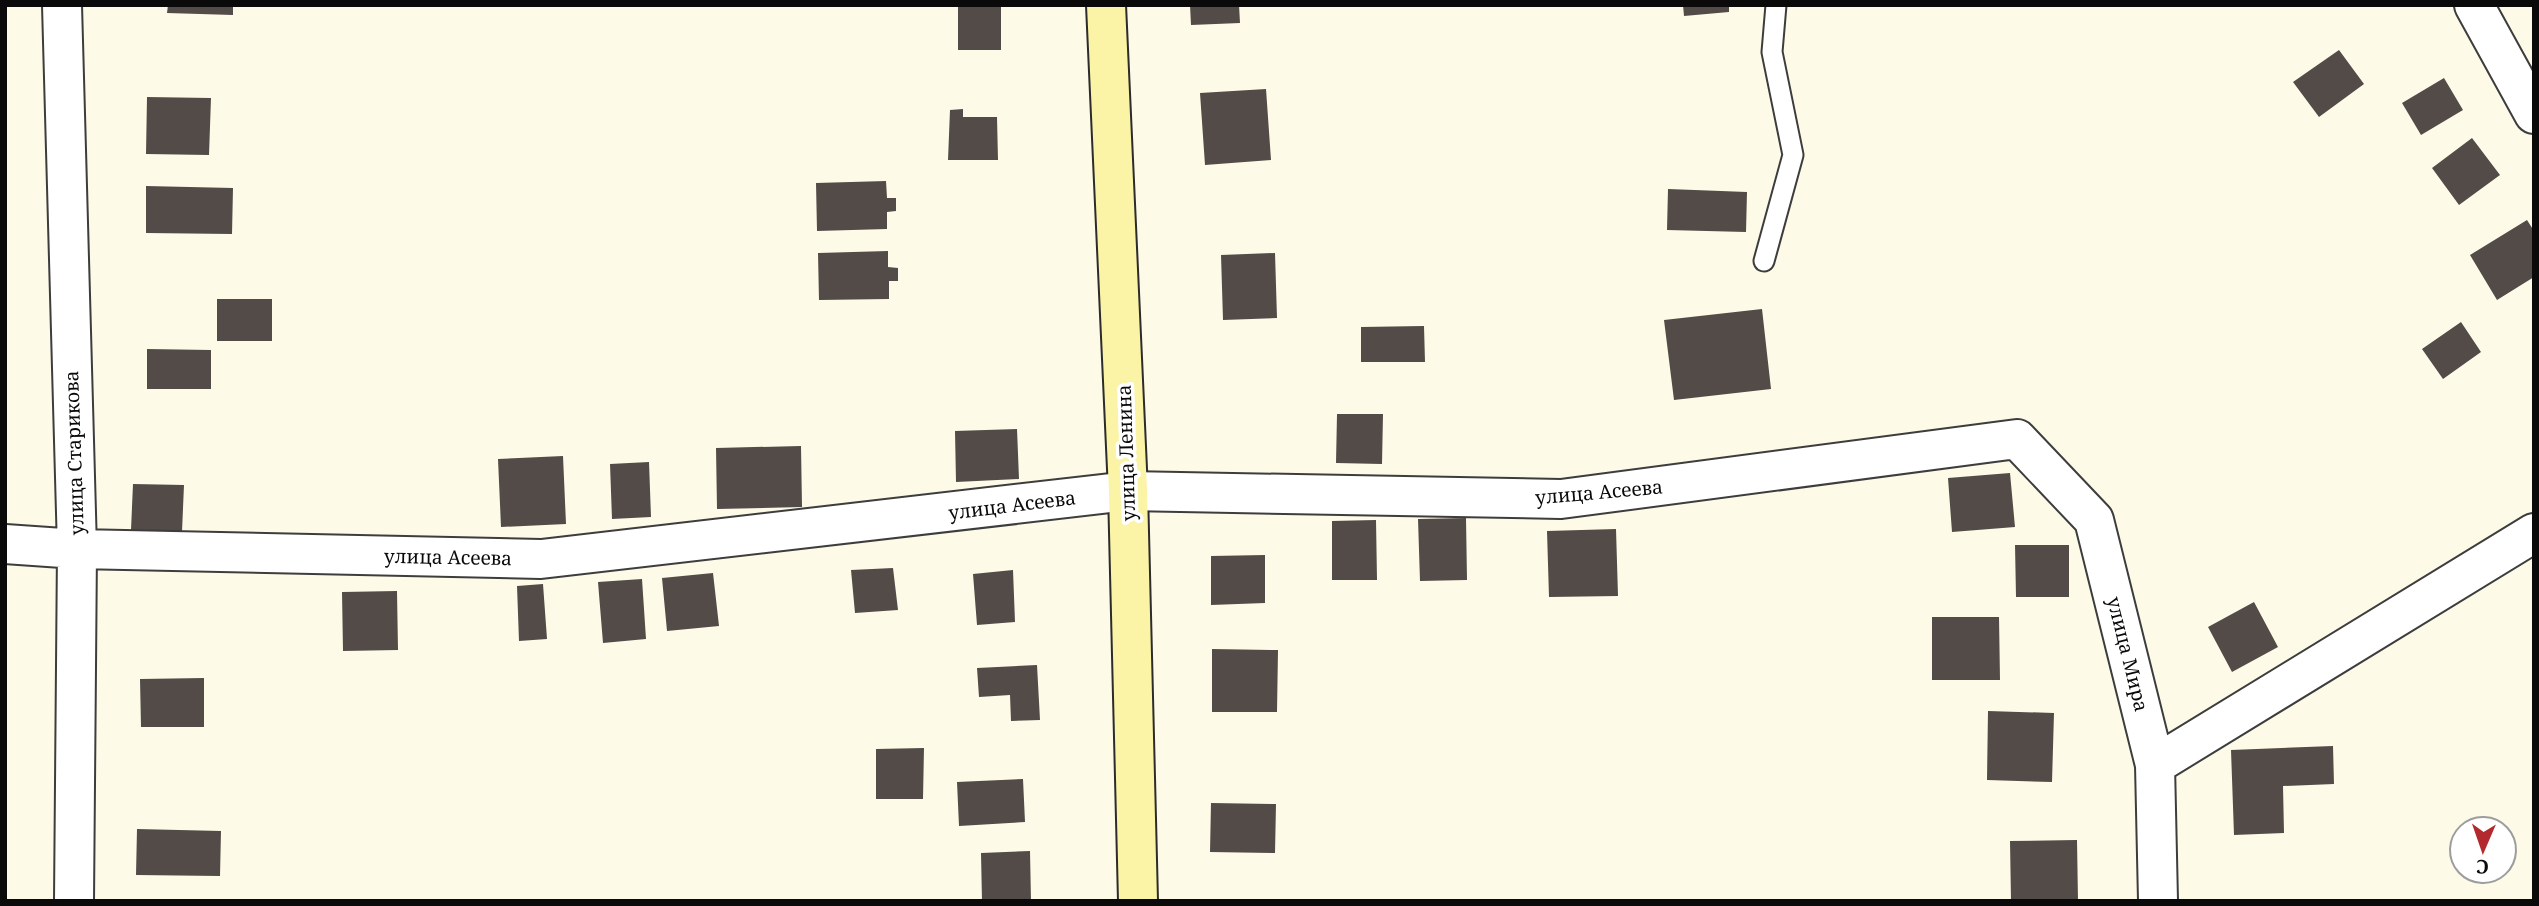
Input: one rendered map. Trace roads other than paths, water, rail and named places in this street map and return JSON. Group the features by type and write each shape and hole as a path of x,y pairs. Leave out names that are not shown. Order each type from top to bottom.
{"street":[{"name":"улица Старикова","path":"62,5 77,549 74,901"},
{"name":"улица Ленина","path":"1106,5 1128,491 1138,901"},
{"path":"2474,5 2534,114"},
{"name":"улица Асеева","path":"5,544 77,549 541,559 1128,491 1561,499 2017,439"},
{"name":"улица Мира","path":"2017,439 2094,520 2155,765 2158,901"},
{"path":"2155,765 2534,533"}],"lane":[{"path":"1764,261 1793,155 1772,52 1776,5"}]}
